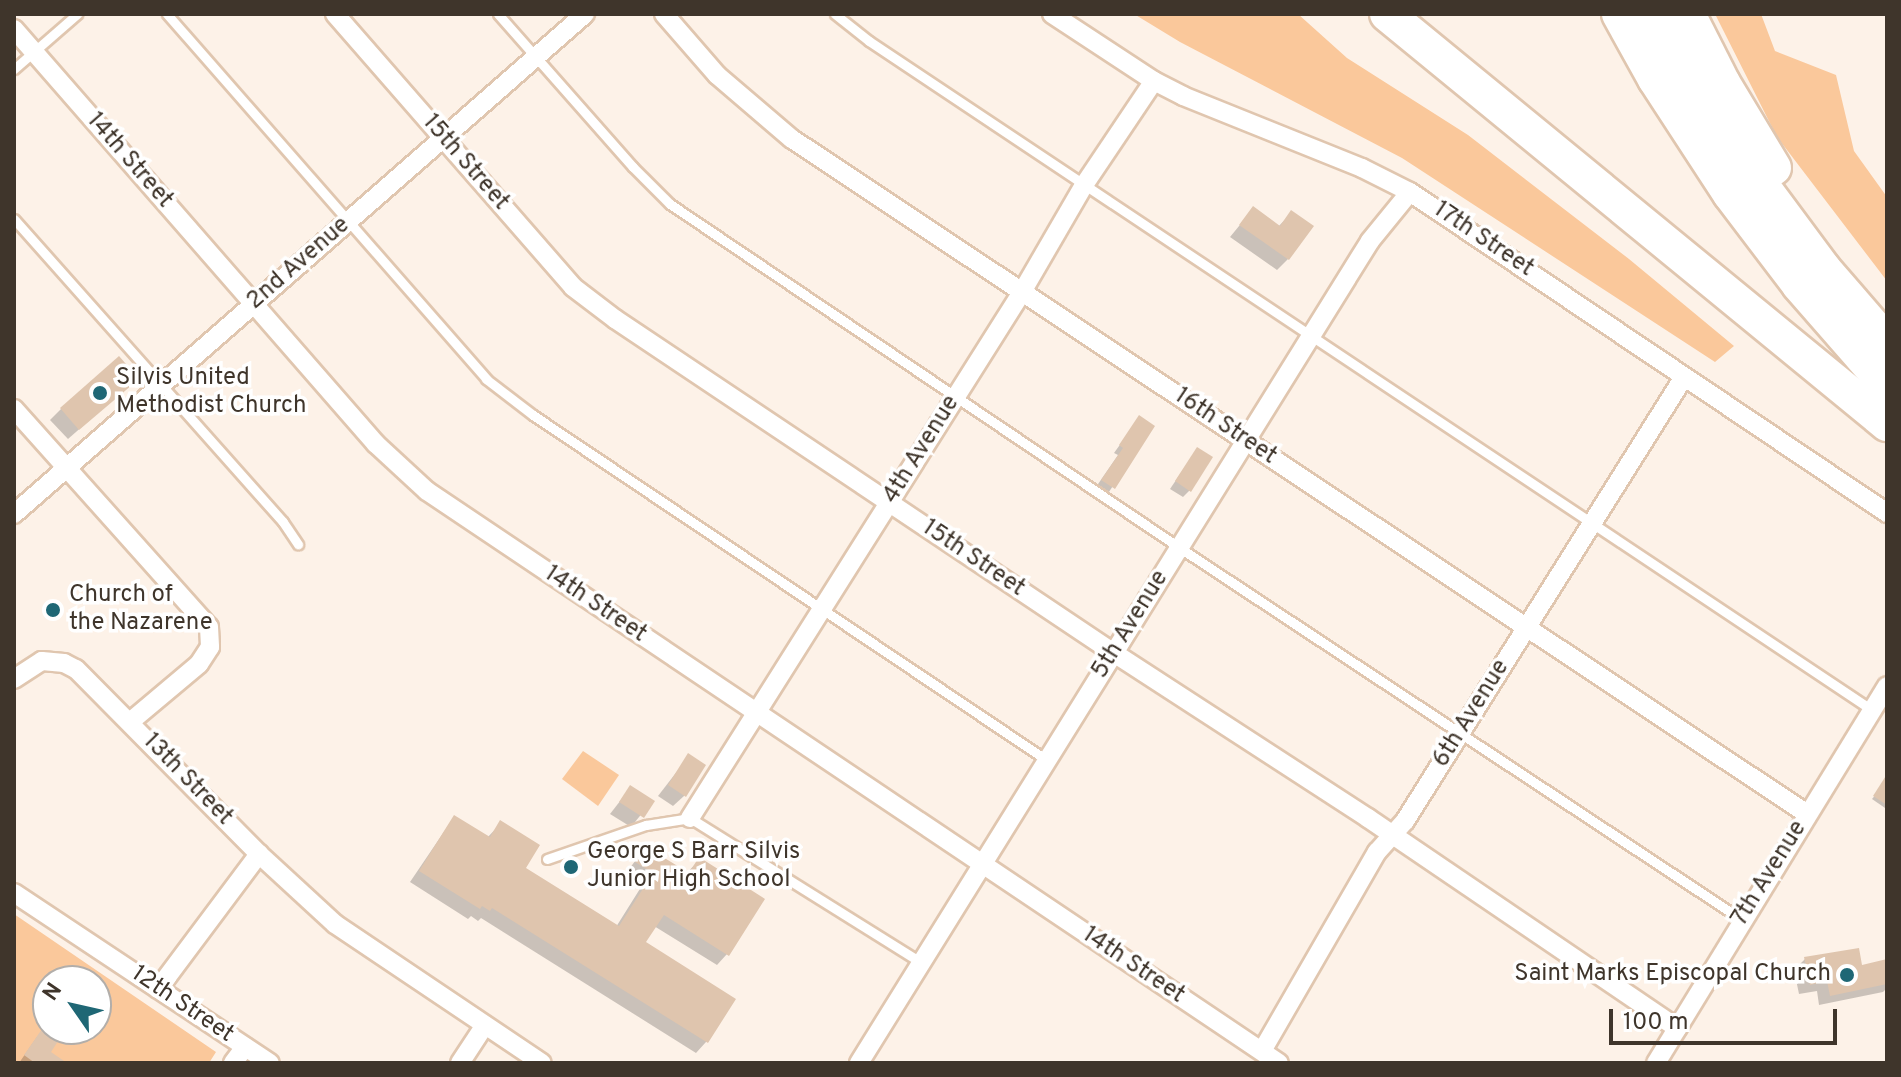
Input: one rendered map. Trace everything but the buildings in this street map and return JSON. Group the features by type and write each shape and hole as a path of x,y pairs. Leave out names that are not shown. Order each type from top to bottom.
{"highway":[{"path":"1387,14 1887,424"},
{"path":"1619,14 1683,124 1730,194 1799,285 1887,386"},
{"path":"1653,14 1710,111 1756,179 1824,269 1887,342"},
{"path":"1688,14 1761,147 1887,333"}],"street":[{"name":"15th Street","path":"335,14 573,287 888,504 1392,835 1677,1028"},
{"name":"2nd Avenue","path":"14,514 585,14"},
{"name":"16th Street","path":"664,14 717,75 792,139 1807,814"},
{"name":"17th Street","path":"1052,14 1154,81 1219,113 1362,168 1410,192 1887,513"},
{"name":"14th Street","path":"14,29 376,444 427,491 1279,1063"},
{"name":"4th Avenue","path":"690,818 759,715 822,609 1022,292 1084,185 1154,81"},
{"name":"5th Avenue","path":"859,1063 1370,241 1410,192"},
{"name":"6th Avenue","path":"1262,1051 1377,852 1405,821 1684,377"},
{"name":"13th Street","path":"14,409 209,627 212,637 206,655 186,678 130,722 259,854 335,924 542,1063"},
{"path":"14,679 42,661 64,663 76,669 130,722"},
{"name":"7th Avenue","path":"1656,1063 1741,919 1887,686"},
{"path":"158,989 259,854"},
{"name":"12th Street","path":"14,893 270,1063"},
{"path":"460,1063 485,1025"},
{"path":"233,1063 245,1047"}],"lane":[{"path":"14,69 77,14"},
{"path":"167,14 493,385 1048,761"},
{"path":"498,14 670,204 1180,548 1741,919"},
{"path":"835,14 869,41 1872,710"},
{"path":"14,219 159,386 283,522 298,544"},
{"path":"547,859 646,825 690,818 922,963"}],"shaded area":[{"path":"1134,14 1298,14 1347,58 1468,135 1629,259 1734,346 1715,362 1402,158 1180,42"},
{"path":"1715,14 1761,14 1775,51 1836,75 1854,151 1887,197 1887,281 1777,137"},
{"path":"583,751 619,775 598,806 562,779"},
{"path":"14,914 89,965 32,965 32,1045 112,1045 112,981 216,1052 209,1063 14,1063"}],"place":[{"name":"Silvis United Methodist Church","path":"100,393"},
{"name":"Church of the Nazarene","path":"53,610"},
{"name":"George S Barr Silvis Junior High School","path":"571,867"},
{"name":"Saint Marks Episcopal Church","path":"1847,975"}]}
